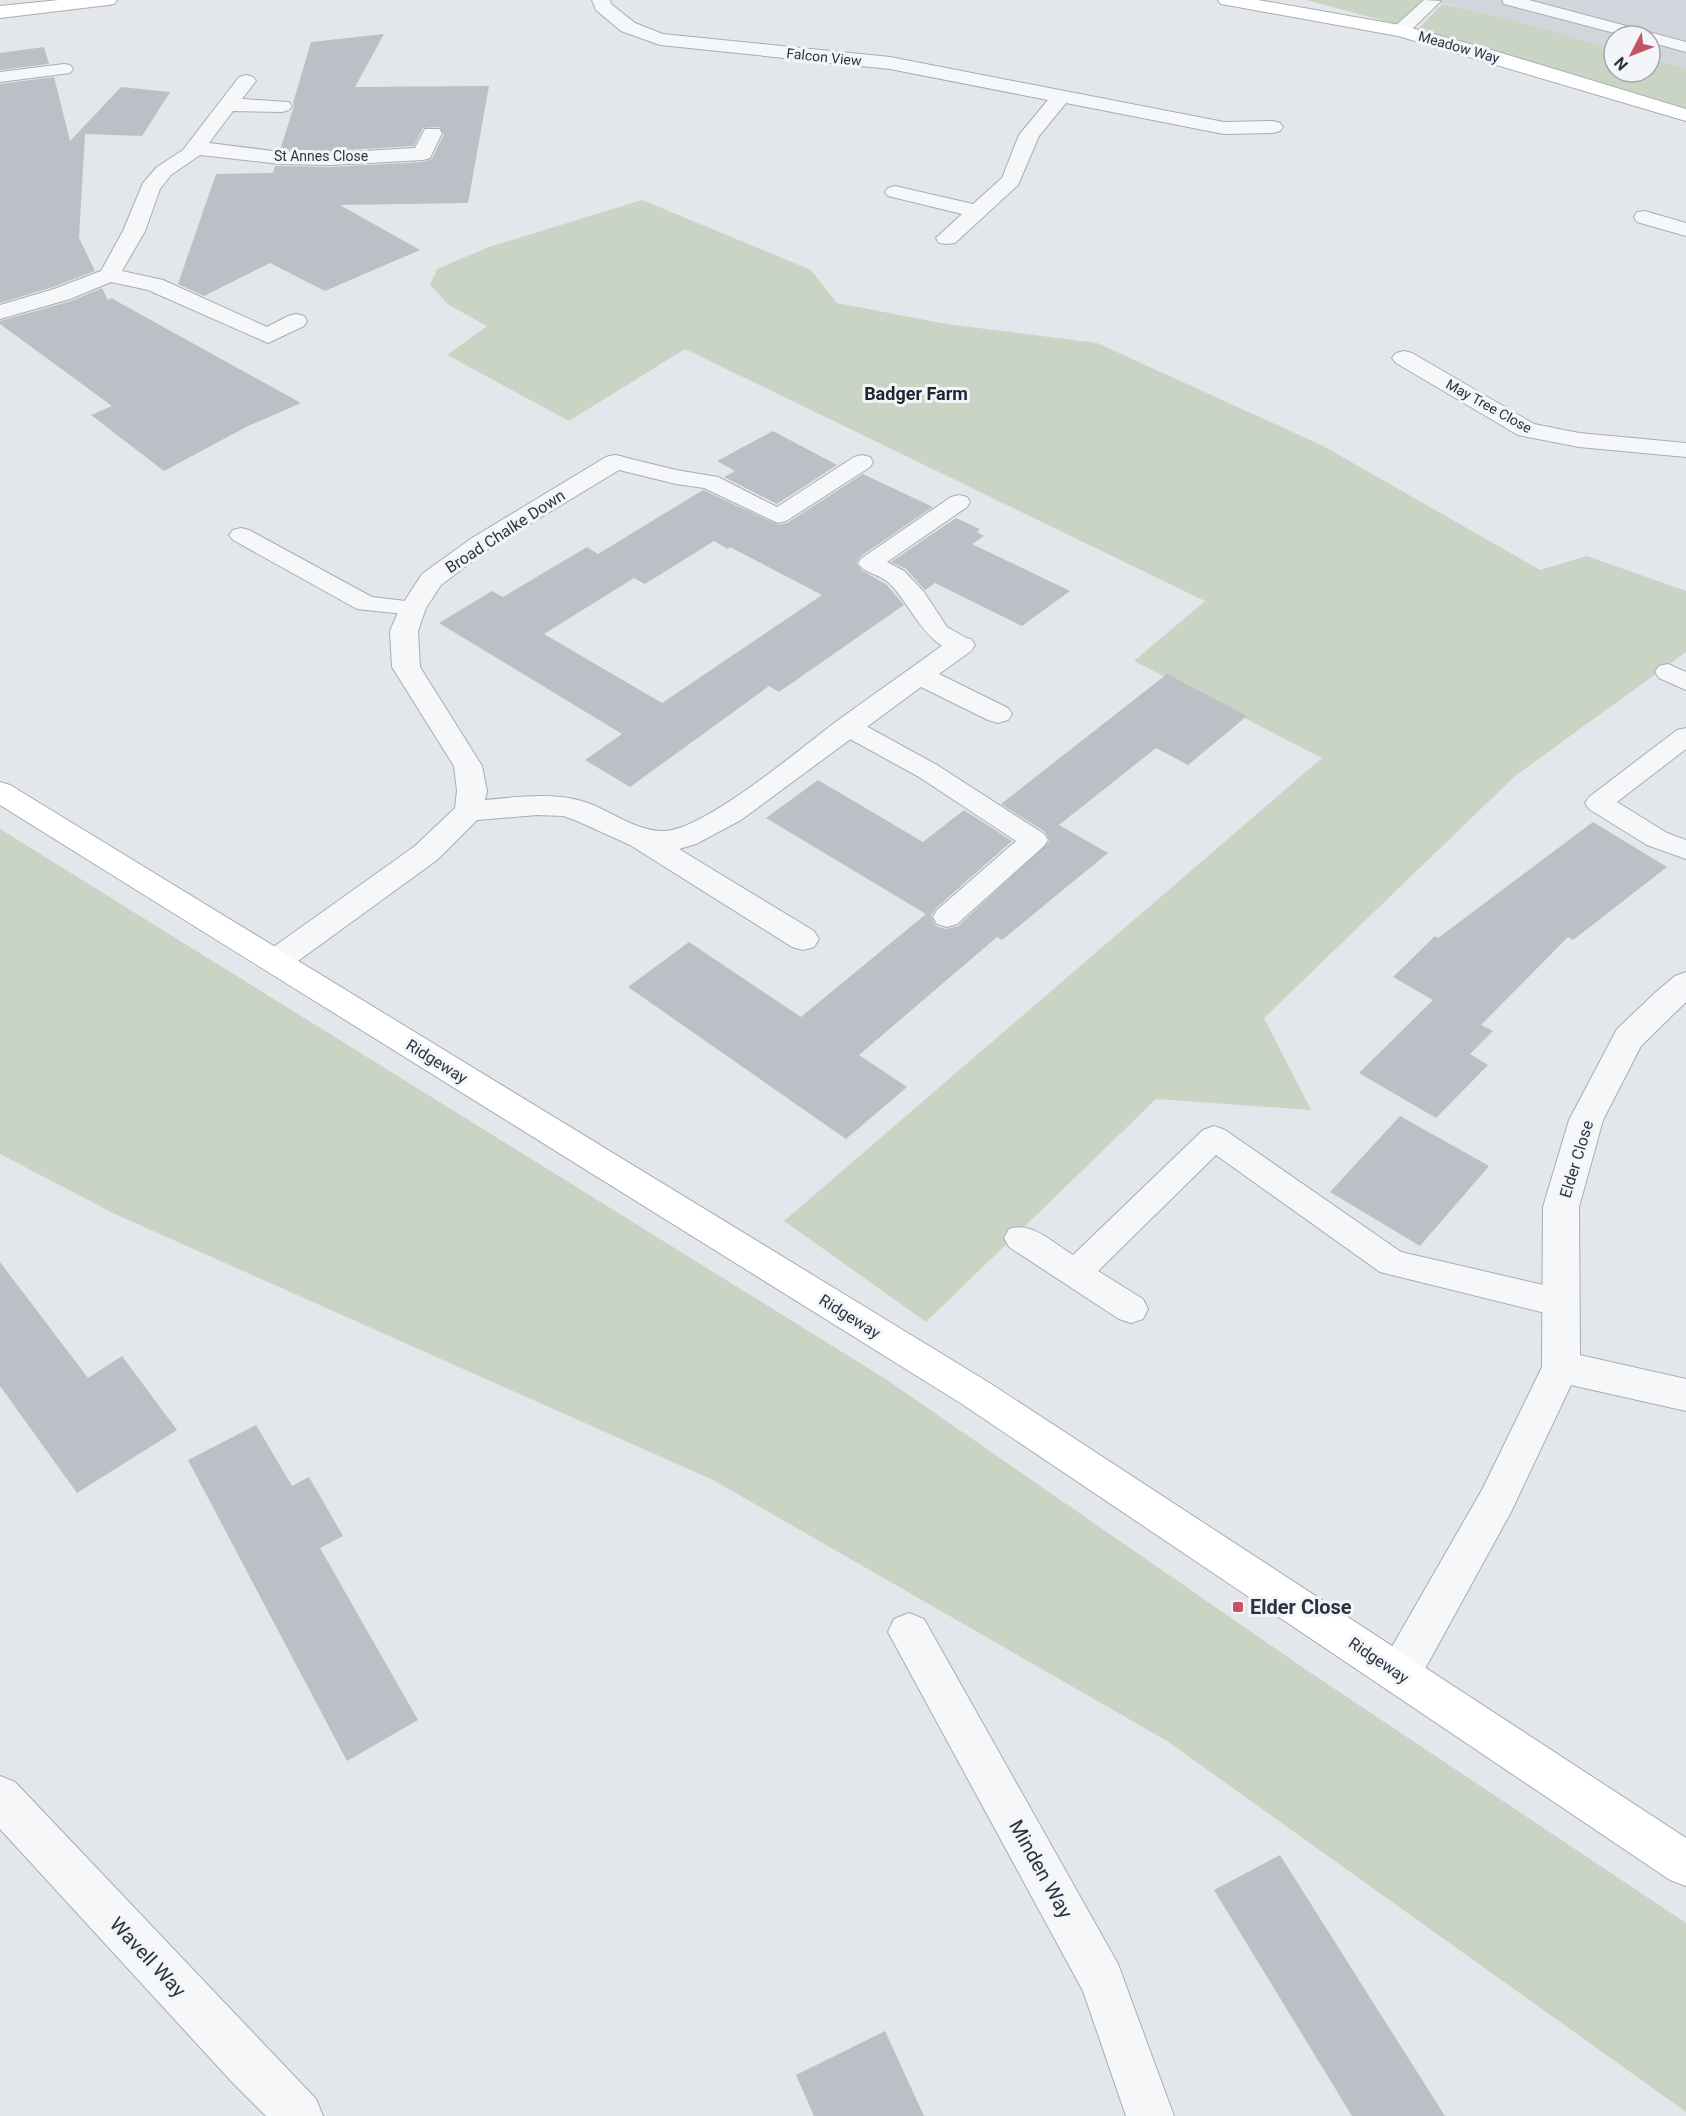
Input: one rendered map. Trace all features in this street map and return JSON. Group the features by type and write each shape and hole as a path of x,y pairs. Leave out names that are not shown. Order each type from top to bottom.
{"street":[{"path":"0,12 108,0"},
{"name":"Falcon View","path":"601,0 602,6 628,27 660,39 890,63 990,81 1060,98 1224,128 1273,127"},
{"name":"Meadow Way","path":"1227,0 1290,9 1400,31 1478,52 1686,116"},
{"path":"109,275 134,231 150,187 164,171 196,148 246,81"},
{"path":"947,238 1011,181 1029,135 1060,98"},
{"path":"229,105 282,106"},
{"name":"St Annes Close","path":"196,148 290,158 330,159 423,154 432,133"},
{"path":"895,192 977,211"},
{"path":"1645,217 1686,230"},
{"path":"0,312 62,294 109,275 155,285 268,336 296,321"},
{"name":"May Tree Close","path":"1404,358 1527,430 1590,441 1686,450"},
{"name":"Broad Chalke Down","path":"469,811 472,791 468,766 406,668 404,631 413,608 431,580 481,543 615,462"},
{"path":"638,837 668,841 690,834 719,819 808,759 961,645"},
{"path":"920,676 998,714"},
{"name":"Ridgeway","path":"0,792 975,1393 1686,1864"},
{"path":"276,961 426,853 469,811 531,806 572,808 638,837 803,939"},
{"name":"Elder Close","path":"1400,1673 1497,1500 1561,1367 1561,1207 1586,1120 1629,1038 1686,984"},
{"path":"1561,1367 1686,1395"},
{"name":"Minden Way","path":"909,1632 1102,1980 1150,2116"},
{"name":"Wavell Way","path":"0,1797 299,2116"}],"lane":[{"path":"1510,0 1602,25"},
{"path":"1400,31 1433,1"},
{"path":"1662,40 1686,47"},
{"path":"0,77 64,69"},
{"path":"615,462 676,477 710,482 778,516 862,462"},
{"path":"959,502 870,563 896,576 915,597 938,632 961,645"},
{"path":"241,535 366,604 413,608"},
{"path":"848,727 928,771 1034,840 947,917"},
{"path":"1686,736 1598,803 1657,839 1686,850"},
{"path":"1075,1273 1214,1138 1392,1263 1561,1303"},
{"path":"1020,1238 1131,1309"}],"shaded area":[{"path":"1431,0 1686,0 1686,70 1662,63 1662,24 1602,24 1602,47"}],"green space":[{"path":"1306,0 1424,0 1396,24"},
{"path":"1442,4 1512,20 1602,46 1602,84 1662,84 1662,62 1686,69 1686,111 1418,29"},
{"path":"642,200 811,270 837,303 946,324 1097,343 1323,446 1540,570 1587,556 1686,591 1686,652 1515,776 1264,1018 1311,1110 1156,1099 926,1322 784,1221 1322,758 1134,661 1205,601 685,349 569,421 447,355 487,326 449,305 430,285 437,269 489,247"},
{"path":"0,829 887,1380 1302,1667 1686,1923 1686,2112 1167,1741 713,1480 115,1214 0,1154"}],"building":[{"path":"384,34 355,87 489,86 468,203 340,205 420,250 325,291 270,263 204,296 178,284 216,174 273,173 275,166 330,167 423,162 432,159 444,134 439,127 423,128 414,146 330,151 280,150 311,42"},
{"path":"44,47 49,64 0,70 0,53"},
{"path":"54,77 70,141 121,87 170,92 142,136 85,134 79,238 95,271 0,303 0,84"},
{"path":"102,288 108,300 111,298 301,403 248,426 164,471 91,415 112,406 0,324 0,321 71,301"},
{"path":"773,431 837,465 777,504 724,477 735,471 717,461"},
{"path":"863,474 933,507 861,556 856,563 863,571 887,585 904,605 779,692 769,686 630,787 585,760 622,734 439,623 492,591 503,597 587,547 598,554 703,490 779,525 787,523","holes":["714,541 728,549 730,547 822,595 662,703 544,634 634,578 645,584"]},
{"path":"956,518 980,529 977,532 984,536 972,544 1070,591 1022,626 935,583 925,590 906,569 891,562"},
{"path":"1167,674 1247,716 1188,765 1156,748 1059,825 1108,853 1002,940 997,937 859,1055 907,1087 846,1139 628,987 689,942 801,1017 926,914 766,818 818,780 923,842 964,810 1012,841 936,908 931,916 936,926 946,929 958,926 1050,841 1045,832 1001,804"},
{"path":"1593,822 1667,867 1573,940 1568,937 1481,1025 1493,1031 1470,1054 1488,1065 1436,1118 1359,1073 1433,1000 1393,977 1435,936 1438,938"},
{"path":"1400,1116 1489,1166 1420,1246 1330,1192"},
{"path":"0,1262 88,1378 122,1356 177,1430 77,1493 0,1386"},
{"path":"256,1425 292,1486 309,1477 343,1536 320,1548 418,1720 347,1761 188,1460"},
{"path":"1280,1855 1445,2116 1352,2116 1214,1890"},
{"path":"885,2031 924,2116 814,2116 796,2075"}],"place":[{"name":"Elder Close","path":"1238,1607"}],"district":[{"name":"Badger Farm","path":"916,394"}]}
